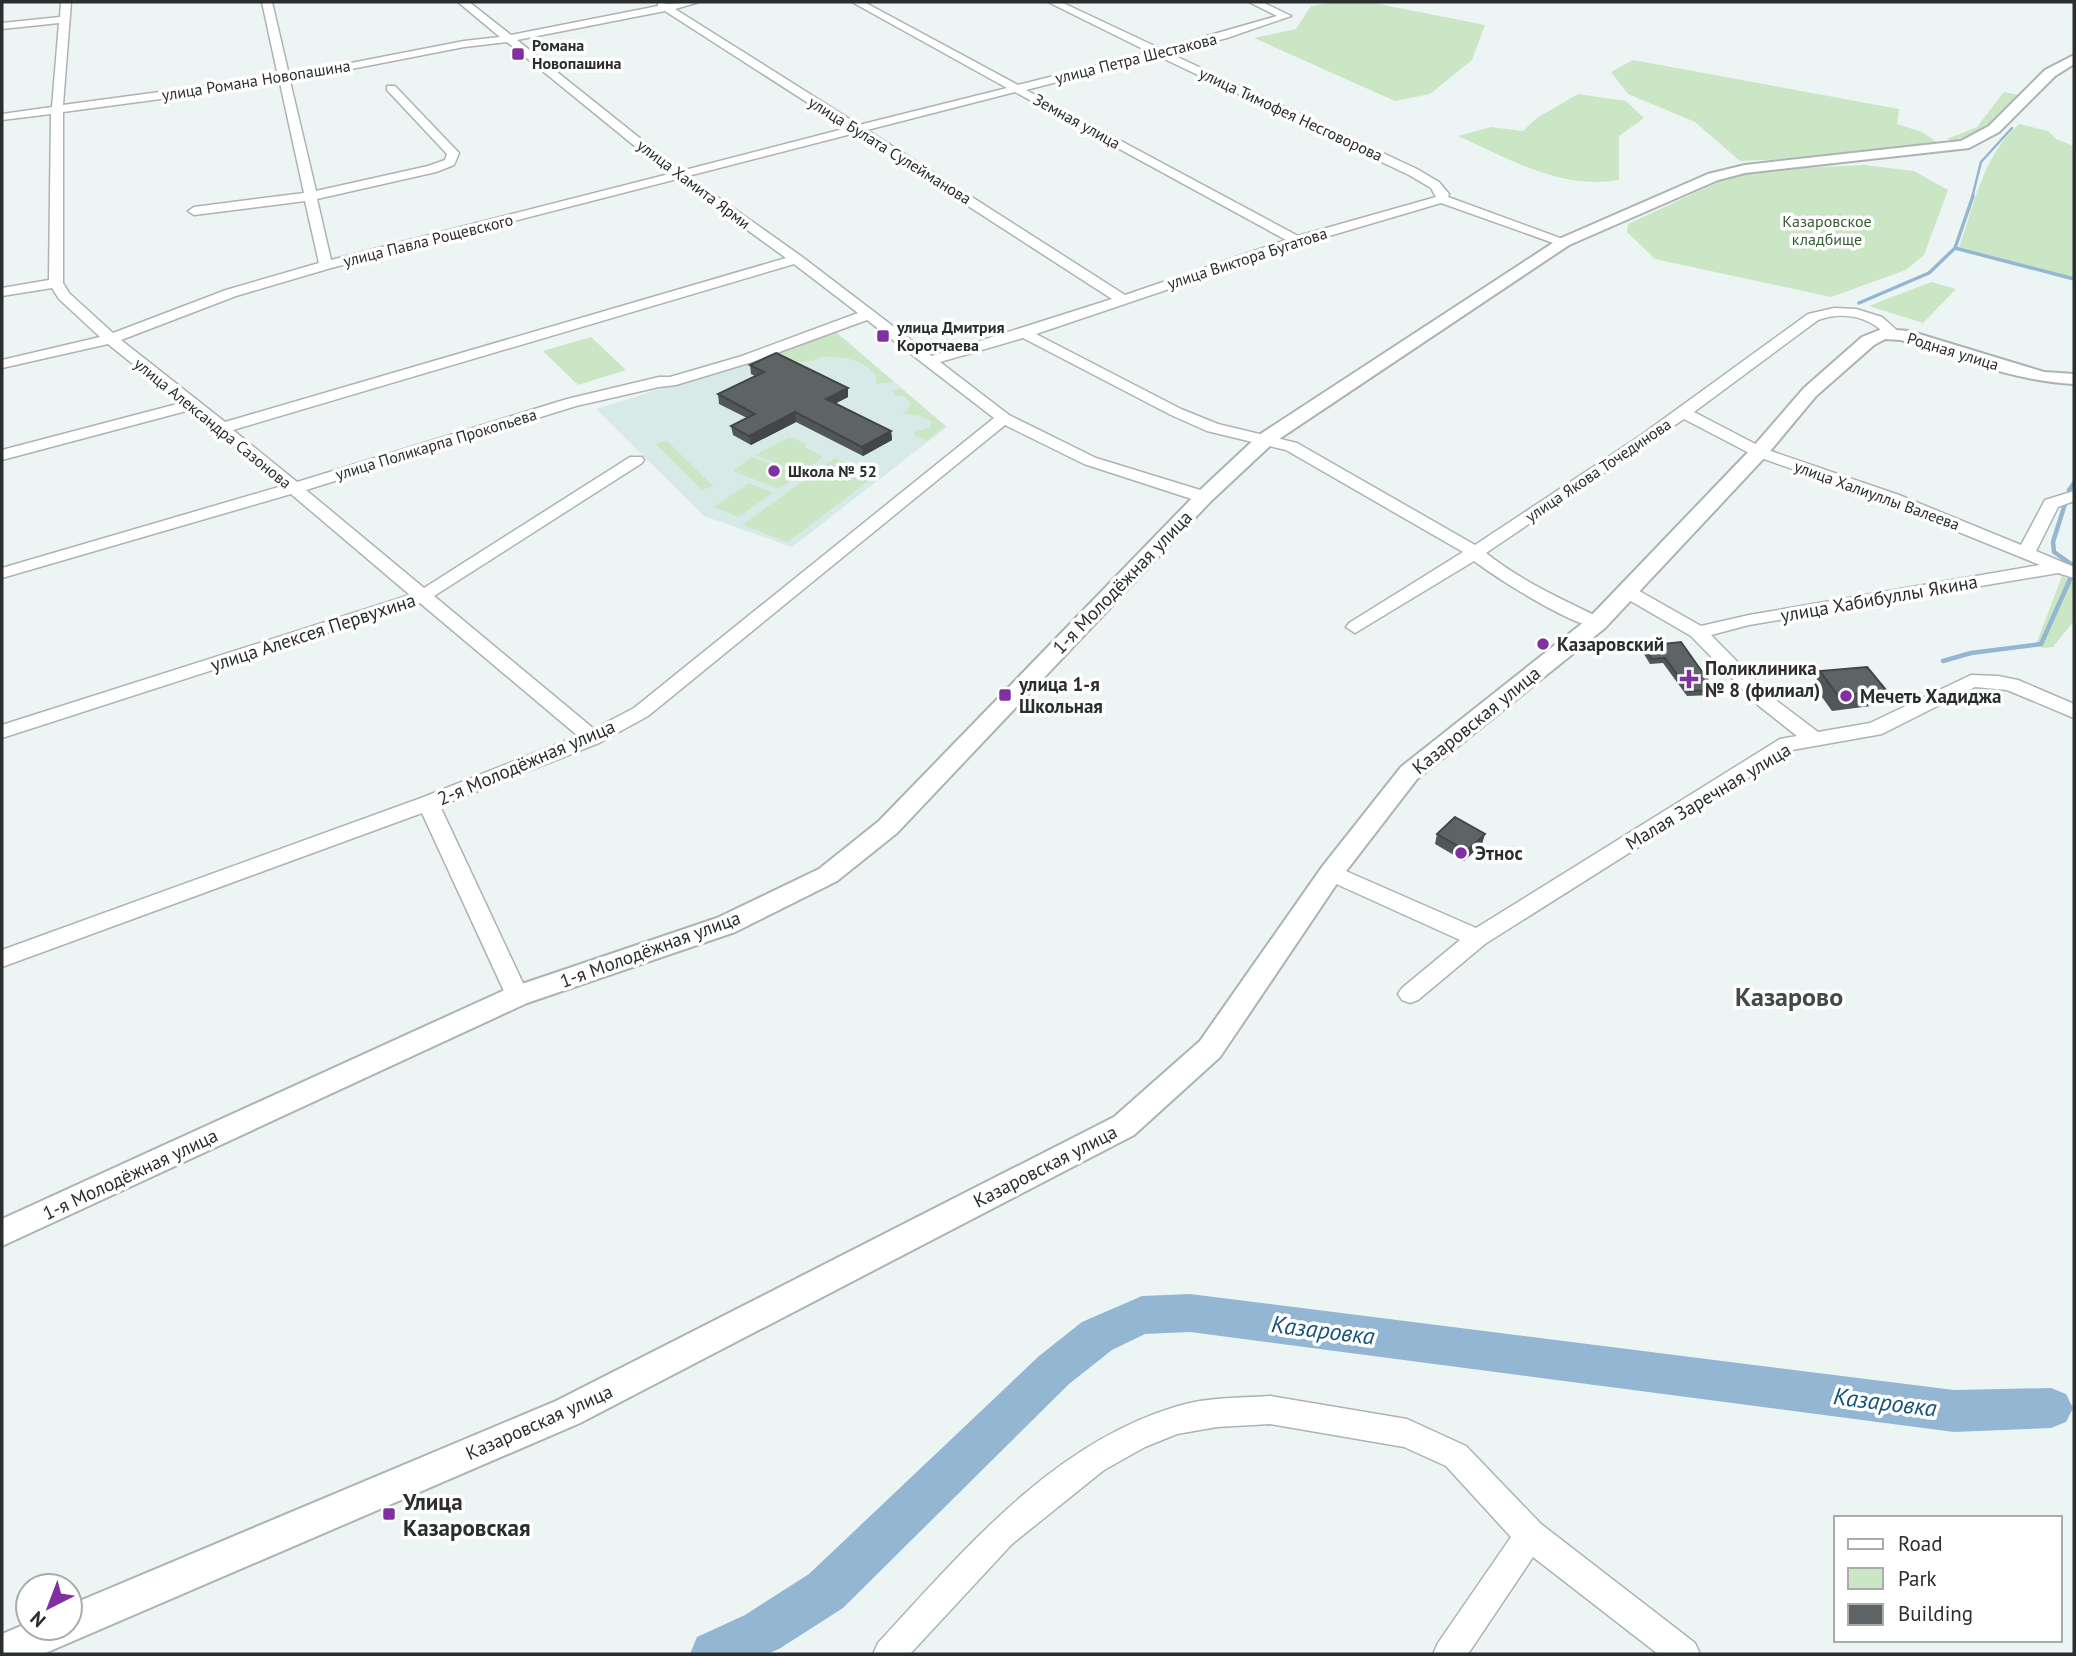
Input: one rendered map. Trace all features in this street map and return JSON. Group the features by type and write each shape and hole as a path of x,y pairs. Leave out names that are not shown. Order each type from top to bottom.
{"street":[{"path":"2,292 56,283 57,110 66,2"},
{"path":"267,2 326,265"},
{"name":"улица Хамита Ярми","path":"463,2 680,176 796,259 929,361"},
{"name":"улица Романа Новопашина","path":"2,117 283,79 464,44 509,39 662,5 694,2"},
{"name":"Земная улица","path":"857,2 1297,241"},
{"name":"улица Тимофея Несговорова","path":"1053,2 1413,172 1435,185 1443,194 1441,199"},
{"name":"улица Петра Шестакова","path":"859,130 1286,16 1254,2"},
{"name":"улица Булата Сулейманова","path":"662,5 1122,299"},
{"path":"2,26 65,19"},
{"name":"1-я Молодёжная улица","path":"2,1233 517,996 726,925 828,875 888,827 1204,497 1266,439 1564,242 1713,177 1745,169 1964,145 1994,130 2050,73 2074,59"},
{"path":"194,211 312,196 432,169 450,162 453,153 391,88"},
{"name":"улица Павла Рощевского","path":"2,364 111,338 231,293 326,265 859,130"},
{"path":"1441,199 1564,242"},
{"name":"улица Виктора Бугатова","path":"929,361 1024,333 1297,241 1441,199"},
{"path":"222,428 796,259"},
{"name":"улица Александра Сазонова","path":"56,283 64,296 111,338 592,738"},
{"name":"Родная улица","path":"1837,310 1873,318 1894,334 2004,367 2044,377 2074,379"},
{"name":"улица Якова Точединова","path":"1355,627 1478,552 1682,412 1813,317 1837,310"},
{"name":"улица Поликарпа Прокопьева","path":"2,573 572,402 659,382 671,382 747,359 869,314"},
{"path":"1024,333 1176,412 1213,428 1291,446 1478,552 1498,571 1554,603 1597,623"},
{"name":"Казаровская улица","path":"84,1618 568,1412 1124,1126 1210,1049 1331,873 1409,773 1597,623 1759,452 1820,383 1868,341 1882,334 1894,334"},
{"path":"929,361 1004,418 1090,461 1204,497"},
{"path":"2,455 191,405"},
{"name":"улица Халиуллы Валеева","path":"1682,412 1759,452 1893,499 2067,570"},
{"name":"2-я Молодёжная улица","path":"2,959 428,803 592,738 641,712 1004,418"},
{"name":"улица Алексея Первухина","path":"2,732 421,597 636,460"},
{"path":"2027,553 2032,538 2051,504 2074,496"},
{"name":"улица Хабибуллы Якина","path":"1698,632 1749,620 2067,570"},
{"path":"1628,592 1698,632 1766,702 1814,739"},
{"name":"Малая Заречная улица","path":"1410,993 1478,938 1787,744 1875,729 1971,681 2008,682 2074,712"},
{"path":"428,803 517,996"},
{"path":"1331,873 1478,938"},
{"path":"889,1654 1000,1533 1094,1460 1135,1437 1177,1420 1217,1413 1270,1410 1408,1433 1456,1456 1531,1535 1684,1654"},
{"path":"1449,1654 1531,1535"},
{"path":"2,1653 28,1642"}],"shaded area":[{"name":"Школа № 52","path":"833,329 947,427 792,547 704,516 596,409 751,361"}],"green space":[{"path":"1336,2 1374,3 1485,25 1472,60 1430,94 1395,101 1254,38 1296,29 1311,6"},
{"path":"1633,60 1899,109 1897,124 1922,132 1940,144 1809,158 1740,161 1695,122 1628,94 1611,72"},
{"path":"2004,92 2019,95 1988,129 1968,141 1947,139 1977,127"},
{"path":"1578,94 1626,101 1644,118 1619,136 1619,180 1576,181 1556,177 1516,163 1458,136 1491,127 1523,131 1537,118"},
{"path":"2019,124 2048,131 2056,139 2074,146 2074,278 1959,247 1988,166 2006,137"},
{"name":"Казаровское кладбище","path":"1865,165 1914,171 1948,190 1924,255 1906,270 1831,297 1655,259 1627,232 1628,224 1729,177 1758,170"},
{"path":"1931,282 1956,289 1923,323 1869,306"},
{"path":"833,330 894,382 875,384 877,379 869,368 855,360 839,357 802,362 770,357 750,366 741,365"},
{"path":"591,337 626,370 578,385 543,351"},
{"path":"901,388 945,426 926,441 914,435 915,432 931,427 931,421 921,416 901,413 908,410 911,404 904,396 894,395 893,391"},
{"path":"789,437 807,444 804,447 823,457 801,473 755,455"},
{"path":"667,441 713,486 702,490 656,444"},
{"path":"752,457 799,475 779,489 733,471"},
{"path":"835,458 875,476 788,542 742,525"},
{"path":"749,483 773,493 738,517 714,507"},
{"path":"2062,576 2074,581 2074,621 2053,647 2042,648 2037,642"}],"building":[{"name":"Школа № 52","path":"776,353 848,388 826,399 891,431 862,447 795,412 749,436 731,426 755,414 718,394 764,372 750,365"},
{"name":"Поликлиника № 8 (филиал)","path":"1681,642 1715,690 1689,691 1665,658 1652,659 1643,646"},
{"path":"1867,667 1886,690 1838,696 1820,671"},
{"path":"1455,817 1485,834 1467,851 1437,834"}],"waterway":[{"path":"1972,198 1981,162 2012,128"},
{"path":"1955,248 1973,196"},
{"path":"1859,303 1929,273 1955,248"},
{"path":"1955,248 2074,279"},
{"path":"2069,490 2074,483"},
{"path":"2065,504 2053,542 2054,552 2074,566"},
{"path":"1943,661 1971,653 2041,644 2072,575"},
{"name":"Казаровка","path":"714,1654 762,1632 826,1591 1054,1370 1097,1336 1142,1315 1190,1313 1954,1411 2051,1408"}],"place":[{"name":"Романа Новопашина","path":"518,54"},
{"name":"улица Дмитрия Коротчаева","path":"883,336"},
{"name":"Школа № 52","path":"774,471"},
{"name":"Казаровский","path":"1543,644"},
{"name":"Поликлиника № 8 (филиал)","path":"1689,679"},
{"name":"улица 1-я Школьная","path":"1005,695"},
{"name":"Мечеть Хадиджа","path":"1846,696"},
{"name":"Этнос","path":"1461,853"},
{"name":"Улица Казаровская","path":"389,1514"}],"district":[{"name":"Казарово","path":"1789,996"}]}
